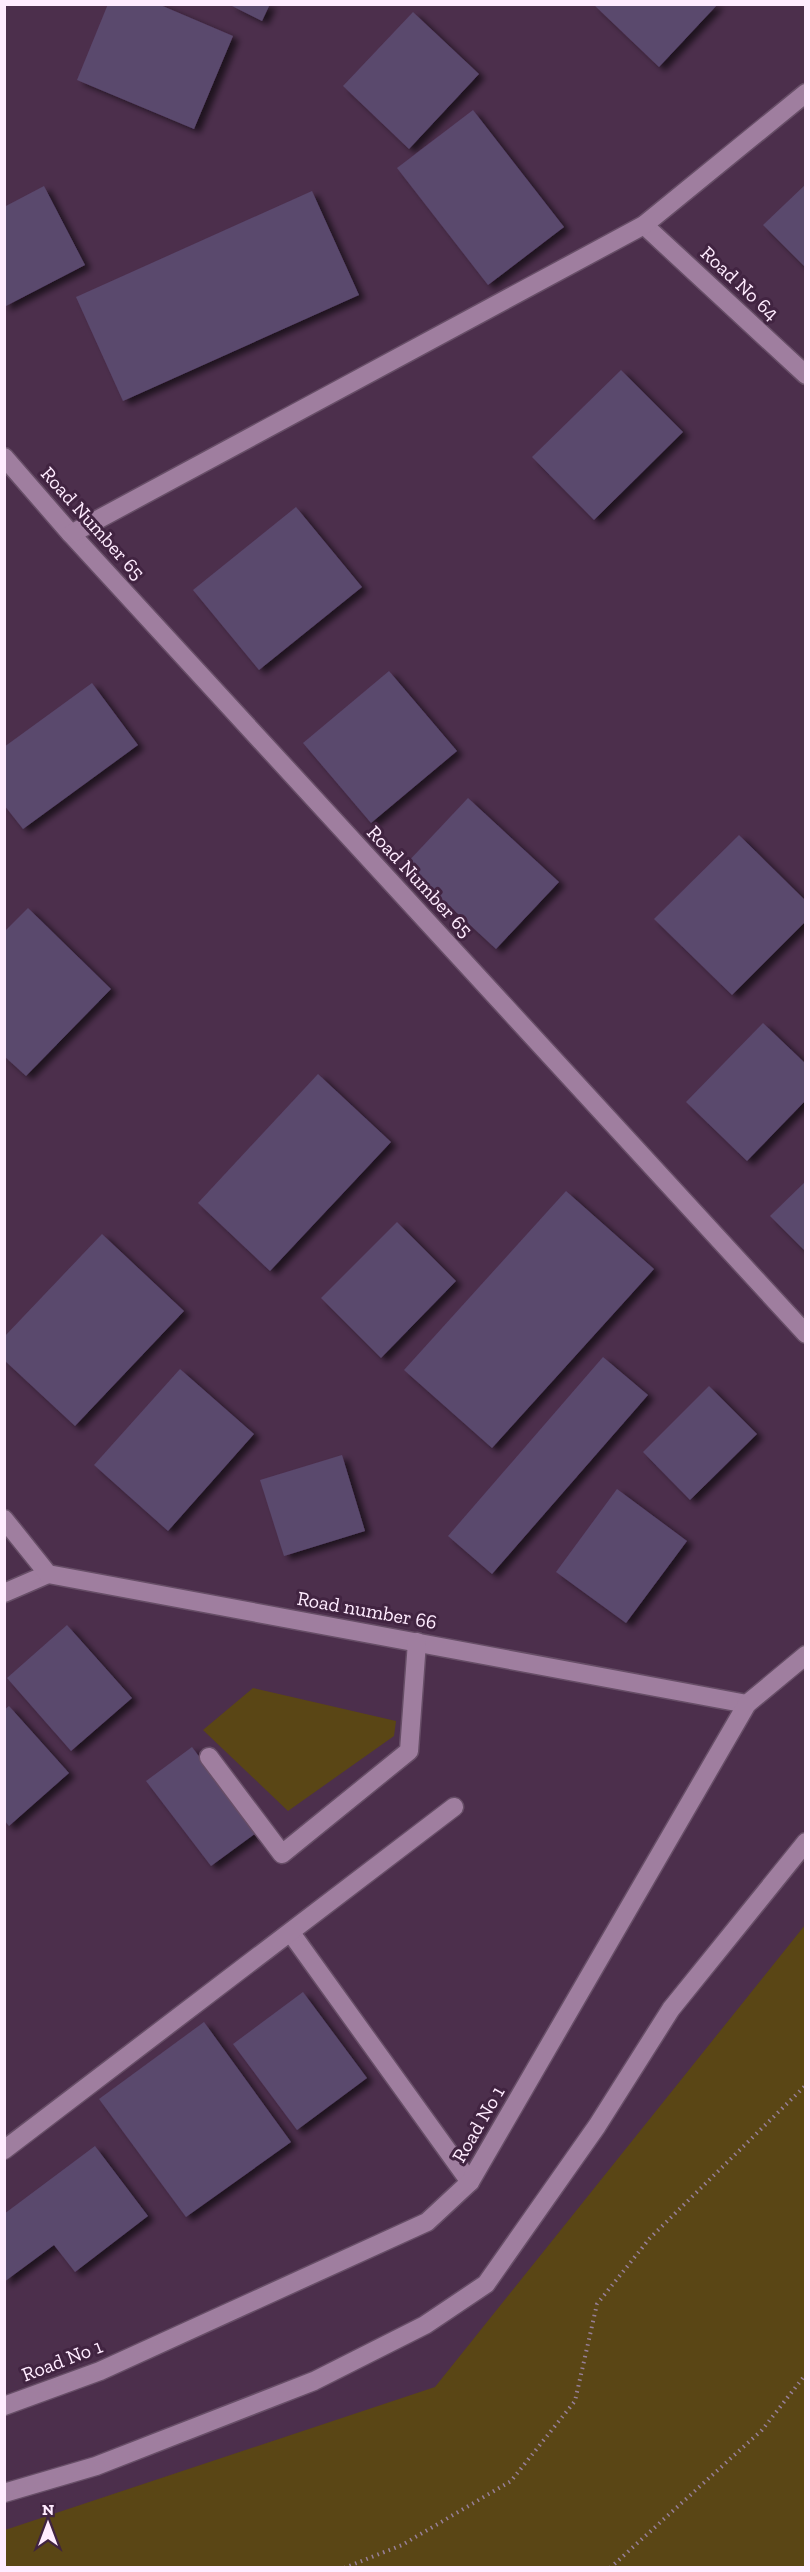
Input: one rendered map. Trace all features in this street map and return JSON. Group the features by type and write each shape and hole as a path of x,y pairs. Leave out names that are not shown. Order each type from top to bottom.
{"street":[{"path":"71,534 644,225 806,93"},
{"name":"Road No 64","path":"644,225 806,375"},
{"name":"Road Number 65","path":"4,457 71,534 806,1334"},
{"path":"4,1519 48,1574 4,1593"},
{"name":"Road number 66","path":"48,1574 747,1704"},
{"path":"209,1757 282,1854 409,1751 417,1642"},
{"name":"Road No 1","path":"6,2403 100,2371 427,2222 470,2182 747,1704 806,1655"},
{"path":"4,2150 454,1807"},
{"path":"4,2493 96,2466 315,2380 425,2325 486,2284 597,2126 671,2009 806,1842"},
{"path":"291,1933 470,2182"}],"path":[{"path":"344,2568 402,2545 511,2481 575,2401 597,2304 650,2238 806,2085"},
{"path":"610,2568 762,2430 806,2373"}],"shaded area":[{"path":"253,1688 396,1721 394,1736 288,1811 203,1730"},
{"path":"805,1925 805,2567 5,2567 5,2530 435,2387"}],"building":[{"path":"108,4 158,4 233,36 194,129 77,80"},
{"path":"228,4 270,4 262,21"},
{"path":"593,4 718,4 659,67"},
{"path":"413,12 479,74 409,149 343,86"},
{"path":"473,110 564,227 488,285 397,168"},
{"path":"806,184 806,268 763,225"},
{"path":"44,186 85,265 4,307 4,207"},
{"path":"312,191 359,295 123,401 76,297"},
{"path":"621,370 683,432 594,520 532,457"},
{"path":"296,507 362,587 259,670 193,590"},
{"path":"389,671 457,751 371,823 303,743"},
{"path":"92,683 138,745 23,829 4,805 4,747"},
{"path":"468,798 559,882 496,949 405,865"},
{"path":"739,835 806,901 806,921 732,995 654,919"},
{"path":"28,908 111,989 26,1076 4,1056 4,932"},
{"path":"763,1023 806,1064 806,1100 747,1161 686,1102"},
{"path":"318,1074 391,1142 270,1271 198,1203"},
{"path":"806,1181 806,1252 770,1216"},
{"path":"566,1191 654,1269 492,1448 404,1370"},
{"path":"397,1222 456,1281 381,1358 321,1298"},
{"path":"102,1234 184,1311 75,1426 4,1360 4,1337"},
{"path":"603,1357 648,1395 492,1574 448,1536"},
{"path":"180,1369 254,1434 168,1531 94,1465"},
{"path":"709,1386 757,1434 690,1500 643,1452"},
{"path":"342,1455 365,1531 284,1556 260,1480"},
{"path":"617,1489 687,1541 626,1623 556,1572"},
{"path":"67,1625 132,1698 71,1751 7,1678"},
{"path":"9,1706 69,1773 9,1826 4,1820 4,1710"},
{"path":"192,1747 256,1833 211,1866 146,1781"},
{"path":"303,1992 367,2078 297,2130 233,2044"},
{"path":"204,2022 291,2142 186,2217 99,2099"},
{"path":"95,2146 148,2216 75,2272 54,2245 4,2282 4,2214"}]}
